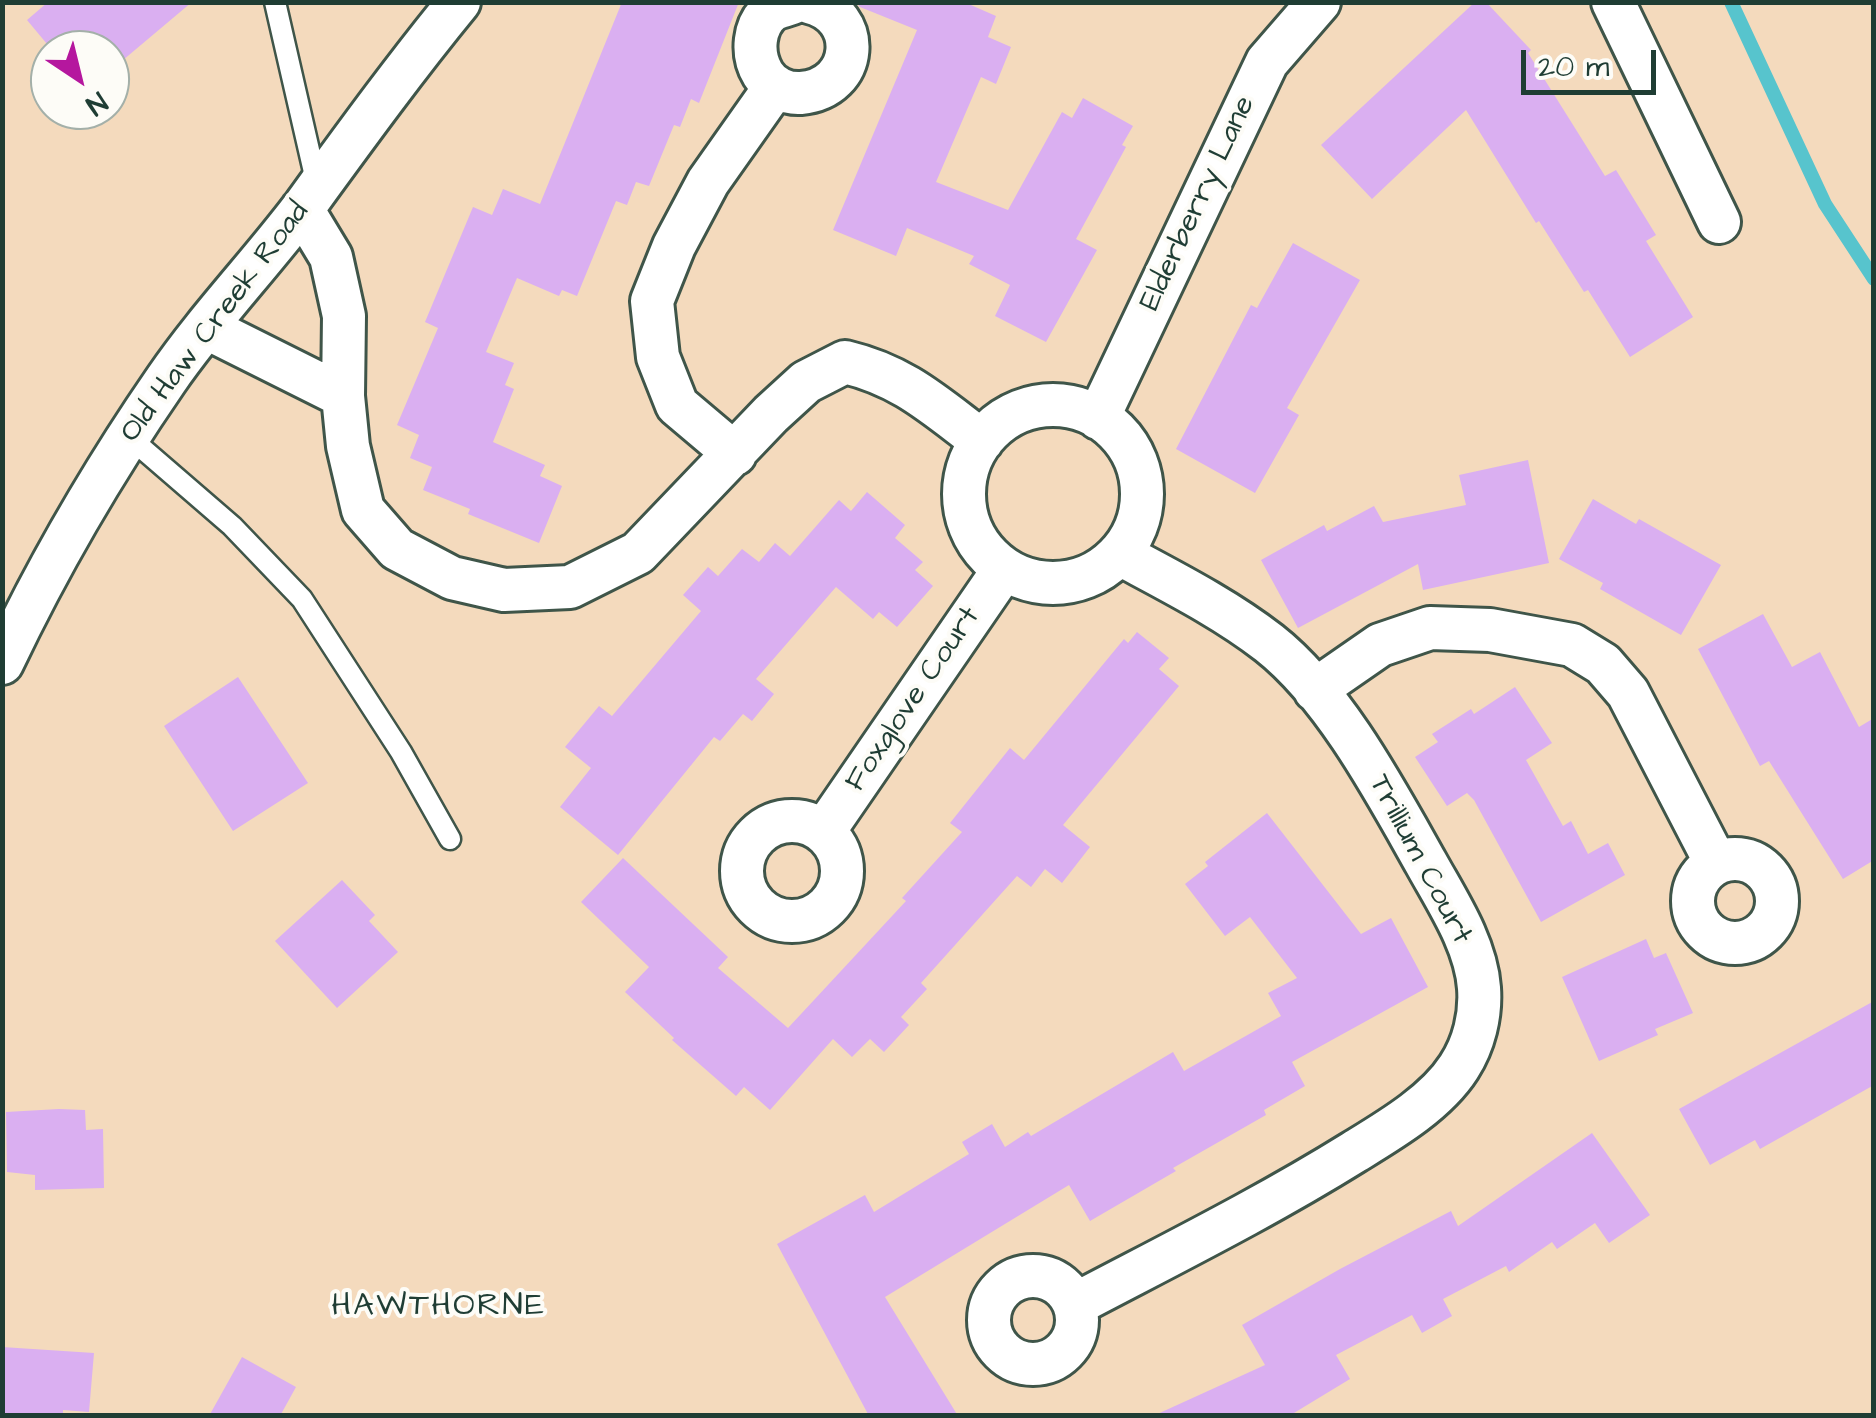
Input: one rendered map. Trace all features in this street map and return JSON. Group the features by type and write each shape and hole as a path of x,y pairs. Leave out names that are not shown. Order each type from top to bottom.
{"street":[{"name":"Old Haw Creek Road","path":"2,662 32,601 168,378 310,198 412,58 460,2"},
{"path":"794,2 772,10 756,36 755,59 764,78 775,88 792,94 820,92 838,78 848,54 843,24 824,6 809,2"},
{"name":"Elderberry Lane","path":"1098,418 1266,62 1319,2"},
{"path":"1613,2 1719,222"},
{"path":"735,454 677,406 658,357 652,301 674,246 708,182 775,88"},
{"path":"310,198 331,256 344,316 342,396 348,446 364,510 397,549 452,578 504,590 570,587 638,554 771,414 806,382 845,362 880,371 914,389 982,441"},
{"path":"207,328 342,396"},
{"path":"1068,406 1098,418 1119,434 1134,456 1142,480 1142,507 1134,532 1120,554 1094,574 1064,583 1033,581 1004,569 982,549 969,524 964,495 968,466 982,441 1006,419 1036,407 1068,406"},
{"name":"Trillium Court","path":"1076,1304 1304,1183 1390,1130 1459,1068 1477,1026 1479,985 1461,926 1385,789 1315,690 1270,644 1120,554"},
{"name":"Foxglove Court","path":"824,831 1004,569"},
{"path":"1315,690 1380,644 1430,628 1490,630 1572,645 1603,664 1628,693 1716,864"}],"lane":[{"path":"275,2 310,198"},
{"path":"129,437 232,526 302,599 402,752 450,839"}],"building":[{"path":"48,2 192,2 130,54 130,30 35,30 27,20"},
{"path":"622,2 739,2 699,103 691,99 680,127 674,125 649,186 636,182 627,205 616,201 577,296 562,290 559,296 517,278 486,352 514,363 505,385 514,389 493,442 545,465 540,476 562,486 539,543 468,514 470,509 423,490 432,467 410,458 419,435 397,425 438,328 425,322 473,207 492,215 503,189 540,204"},
{"path":"856,2 964,2 996,16 988,37 1011,47 996,84 981,77 936,182 1008,210 1062,112 1072,118 1083,98 1133,126 1122,145 1126,147 1076,239 1097,250 1046,342 995,316 1010,285 969,264 974,256 907,228 896,256 833,230 917,30"},
{"path":"1475,2 1486,2 1531,50 1528,53 1605,176 1616,170 1656,235 1646,241 1693,317 1630,357 1588,290 1584,292 1539,221 1536,223 1466,110 1372,199 1321,145"},
{"path":"1293,243 1360,280 1287,408 1299,415 1255,493 1176,449 1251,305 1257,308"},
{"path":"1528,460 1549,563 1423,590 1418,564 1298,628 1261,560 1324,525 1327,531 1374,506 1383,522 1466,505 1459,475"},
{"path":"867,492 905,525 895,538 923,562 915,570 933,586 897,627 879,612 873,619 836,587 756,679 774,694 752,721 743,714 720,741 714,737 618,855 560,807 591,768 565,747 599,706 612,716 701,611 683,595 708,567 718,576 742,549 759,562 775,543 790,556 839,500 851,511"},
{"path":"1593,499 1636,524 1639,519 1721,565 1681,635 1600,589 1603,583 1559,559"},
{"path":"1763,614 1792,667 1820,652 1859,727 1874,718 1874,860 1843,879 1769,761 1760,766 1698,649"},
{"path":"1137,632 1169,658 1159,669 1179,686 1063,825 1090,847 1062,883 1045,869 1031,887 1017,876 921,983 927,989 901,1017 909,1025 884,1052 870,1039 852,1057 833,1039 770,1110 744,1087 736,1096 625,992 649,967 581,902 623,858 728,957 718,968 788,1028 906,901 902,898 962,832 950,823 1010,748 1024,760 1124,639 1128,643"},
{"path":"238,677 308,783 233,831 164,726"},
{"path":"1515,687 1552,743 1526,760 1563,826 1571,821 1588,854 1608,843 1625,875 1541,922 1474,800 1467,793 1447,806 1415,757 1438,742 1432,734 1471,709 1474,714"},
{"path":"1267,813 1361,934 1391,918 1428,987 1292,1062 1305,1086 1264,1110 1266,1115 1090,1221 1069,1185 885,1297 958,1416 869,1416 777,1244 865,1195 874,1212 969,1154 962,1142 992,1124 1005,1147 1028,1132 1031,1136 1173,1052 1184,1071 1281,1016 1268,993 1297,978 1250,917 1225,936 1185,884 1208,866 1205,862"},
{"path":"342,880 375,915 369,921 398,952 337,1008 275,941"},
{"path":"1646,939 1654,958 1666,953 1693,1013 1655,1029 1658,1035 1599,1061 1562,977"},
{"path":"1874,1001 1874,1085 1760,1149 1755,1140 1710,1165 1679,1109"},
{"path":"85,1110 86,1130 103,1129 104,1188 35,1190 35,1175 7,1172 6,1112"},
{"path":"1592,1133 1650,1215 1609,1243 1595,1223 1557,1249 1552,1242 1509,1272 1506,1266 1443,1299 1452,1316 1422,1333 1412,1315 1336,1355 1350,1379 1289,1416 1153,1416 1265,1365 1242,1325 1451,1211 1458,1226"},
{"path":"2,1347 94,1353 89,1412 63,1410 63,1416 2,1416"},
{"path":"242,1357 296,1387 280,1416 209,1416"}],"waterway":[{"path":"1731,2 1825,204 1874,279"}],"district":[{"name":"HAWTHORNE","path":"439,1307"}]}
